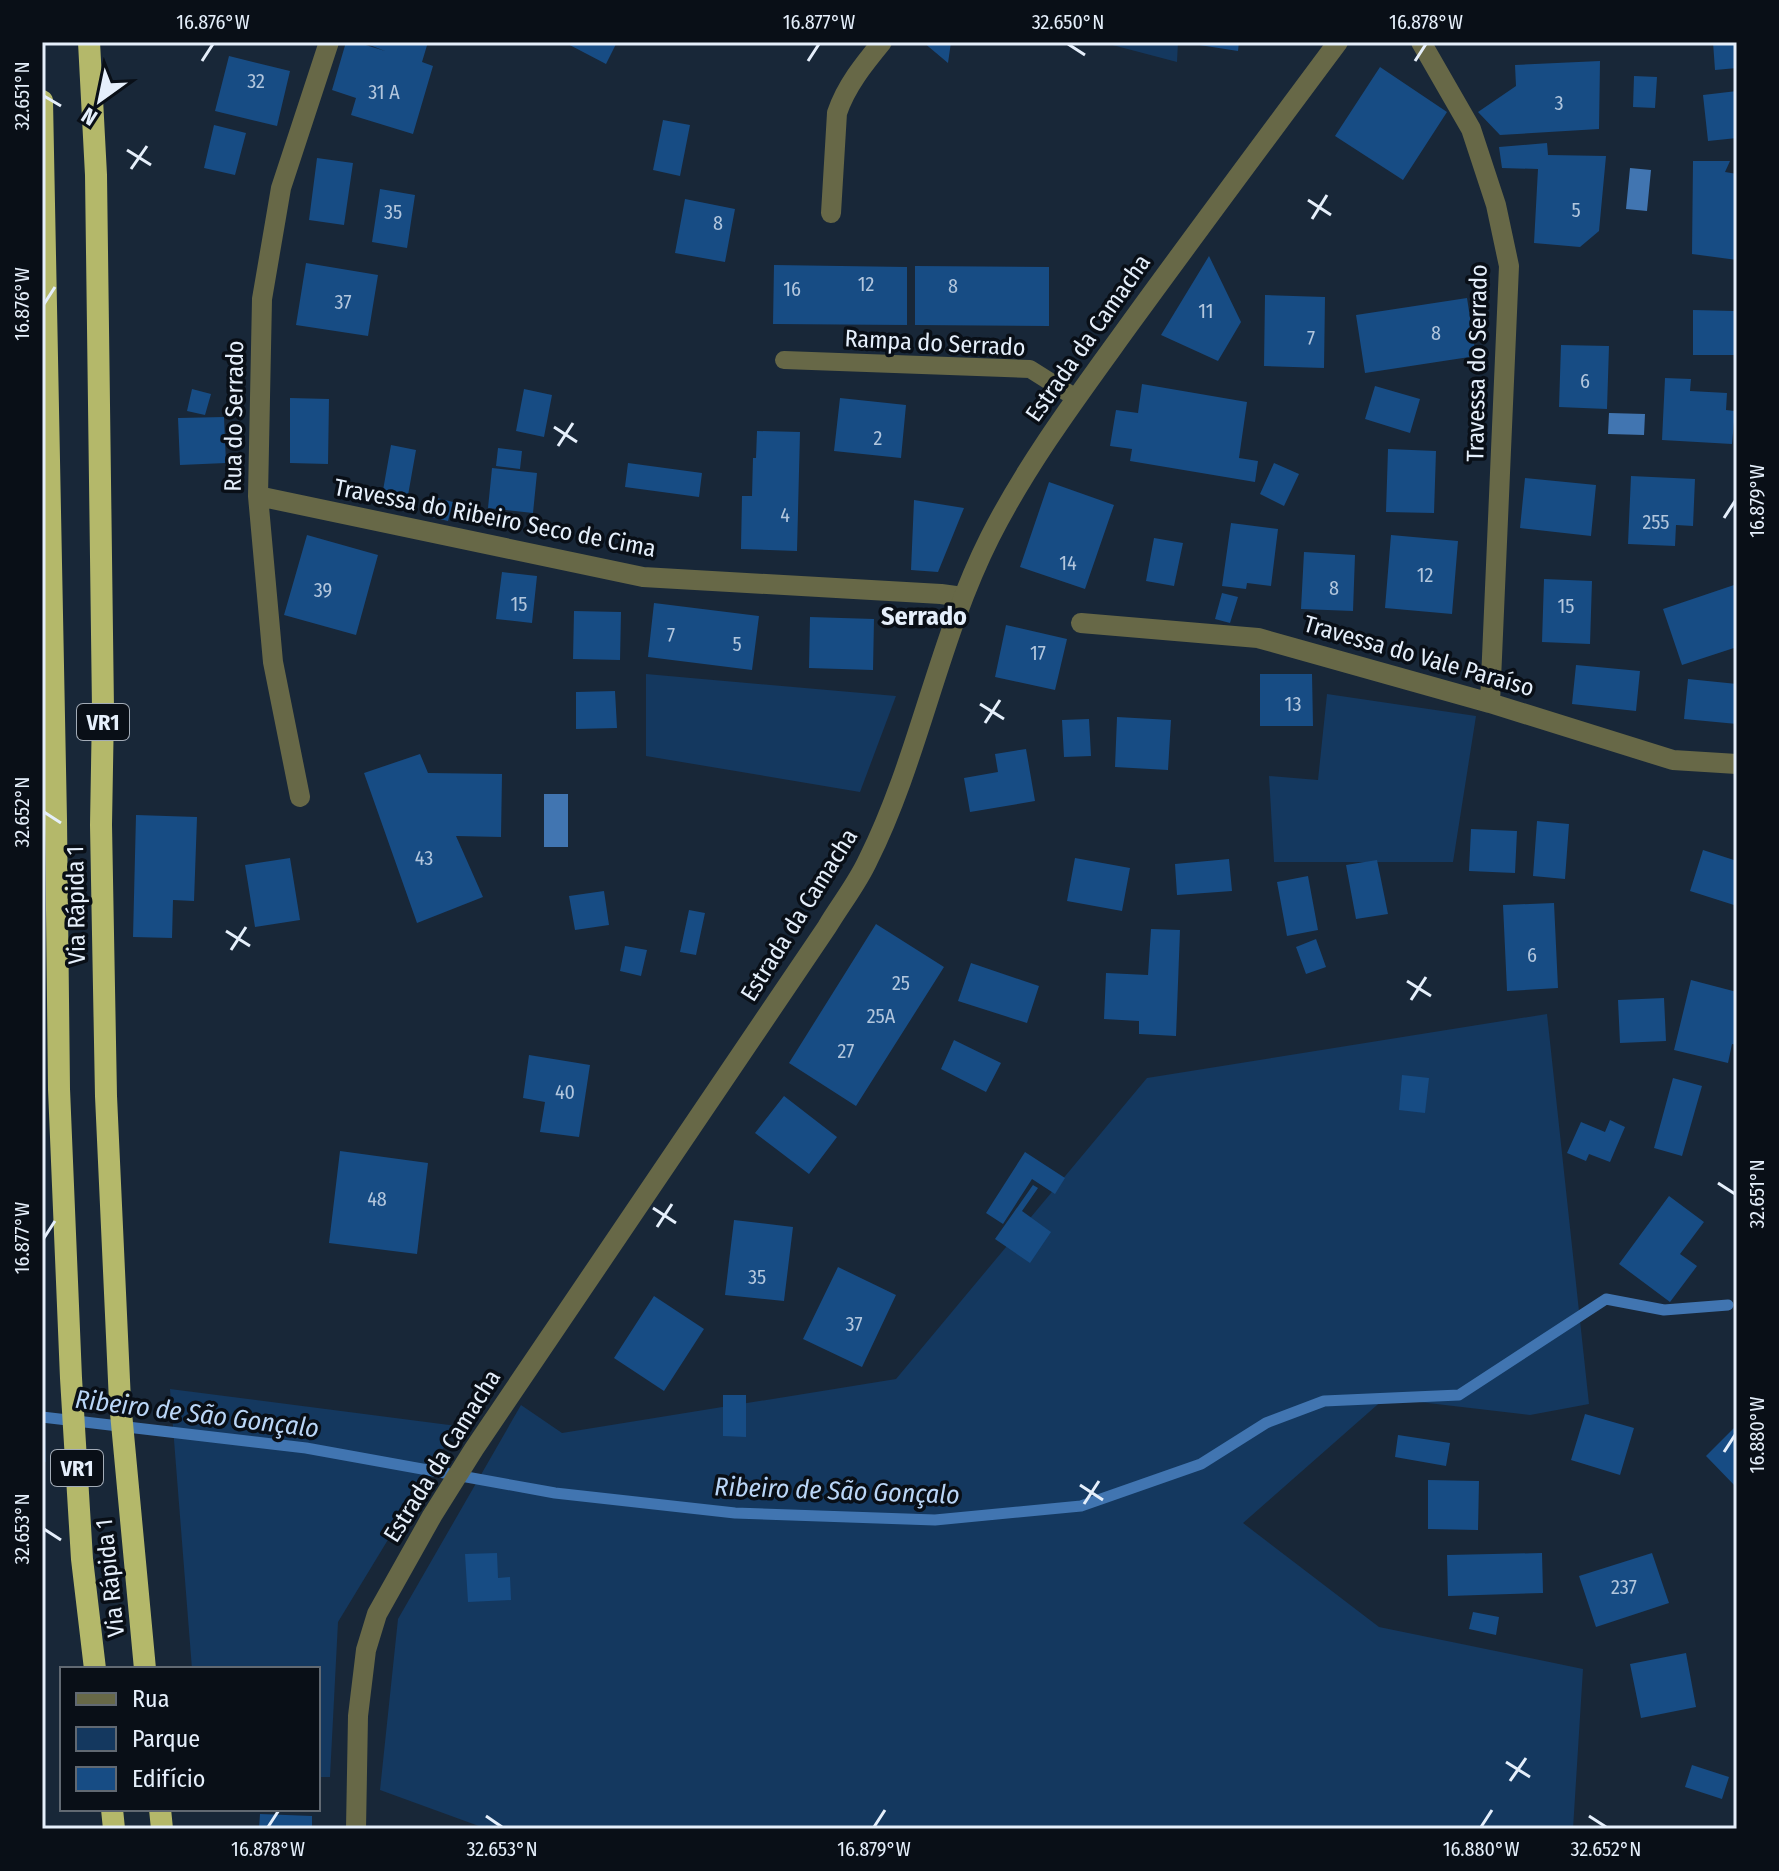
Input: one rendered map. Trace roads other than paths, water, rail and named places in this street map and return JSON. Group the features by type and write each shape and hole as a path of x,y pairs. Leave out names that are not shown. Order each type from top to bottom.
{"highway":[{"name":"Via Rápida 1","path":"89,42 96,175 105,1080 120,1402 145,1667"},
{"name":"Via Rápida 1","path":"42,101 59,1089 82,1559 95,1667"}],"street":[{"name":"Rua do Serrado","path":"300,797 273,662 258,496 262,299 281,188 329,42"},
{"path":"831,213 837,113 842,98 882,42"},
{"name":"Estrada da Camacha","path":"356,1829 358,1716 366,1650 377,1614 474,1449 868,862 892,807 963,597 989,538 1024,475 1186,246 1338,42"},
{"name":"Travessa do Serrado","path":"1421,42 1471,129 1496,205 1509,266 1490,703"},
{"name":"Travessa do Ribeiro Seco de Cima","path":"258,496 643,577 963,597"},
{"name":"Travessa do Vale Paraíso","path":"1081,623 1258,638 1490,703 1673,760 1737,764"}],"lane":[{"name":"Rampa do Serrado","path":"784,360 1030,369 1076,398"}],"waterway":[{"name":"Ribeiro de São Gonçalo","path":"42,1417 306,1448 555,1493 735,1513 935,1520 1081,1506 1201,1464 1266,1423 1324,1401 1459,1395 1606,1299 1664,1310 1728,1305"}],"district":[{"name":"Serrado","path":"924,616"}]}
